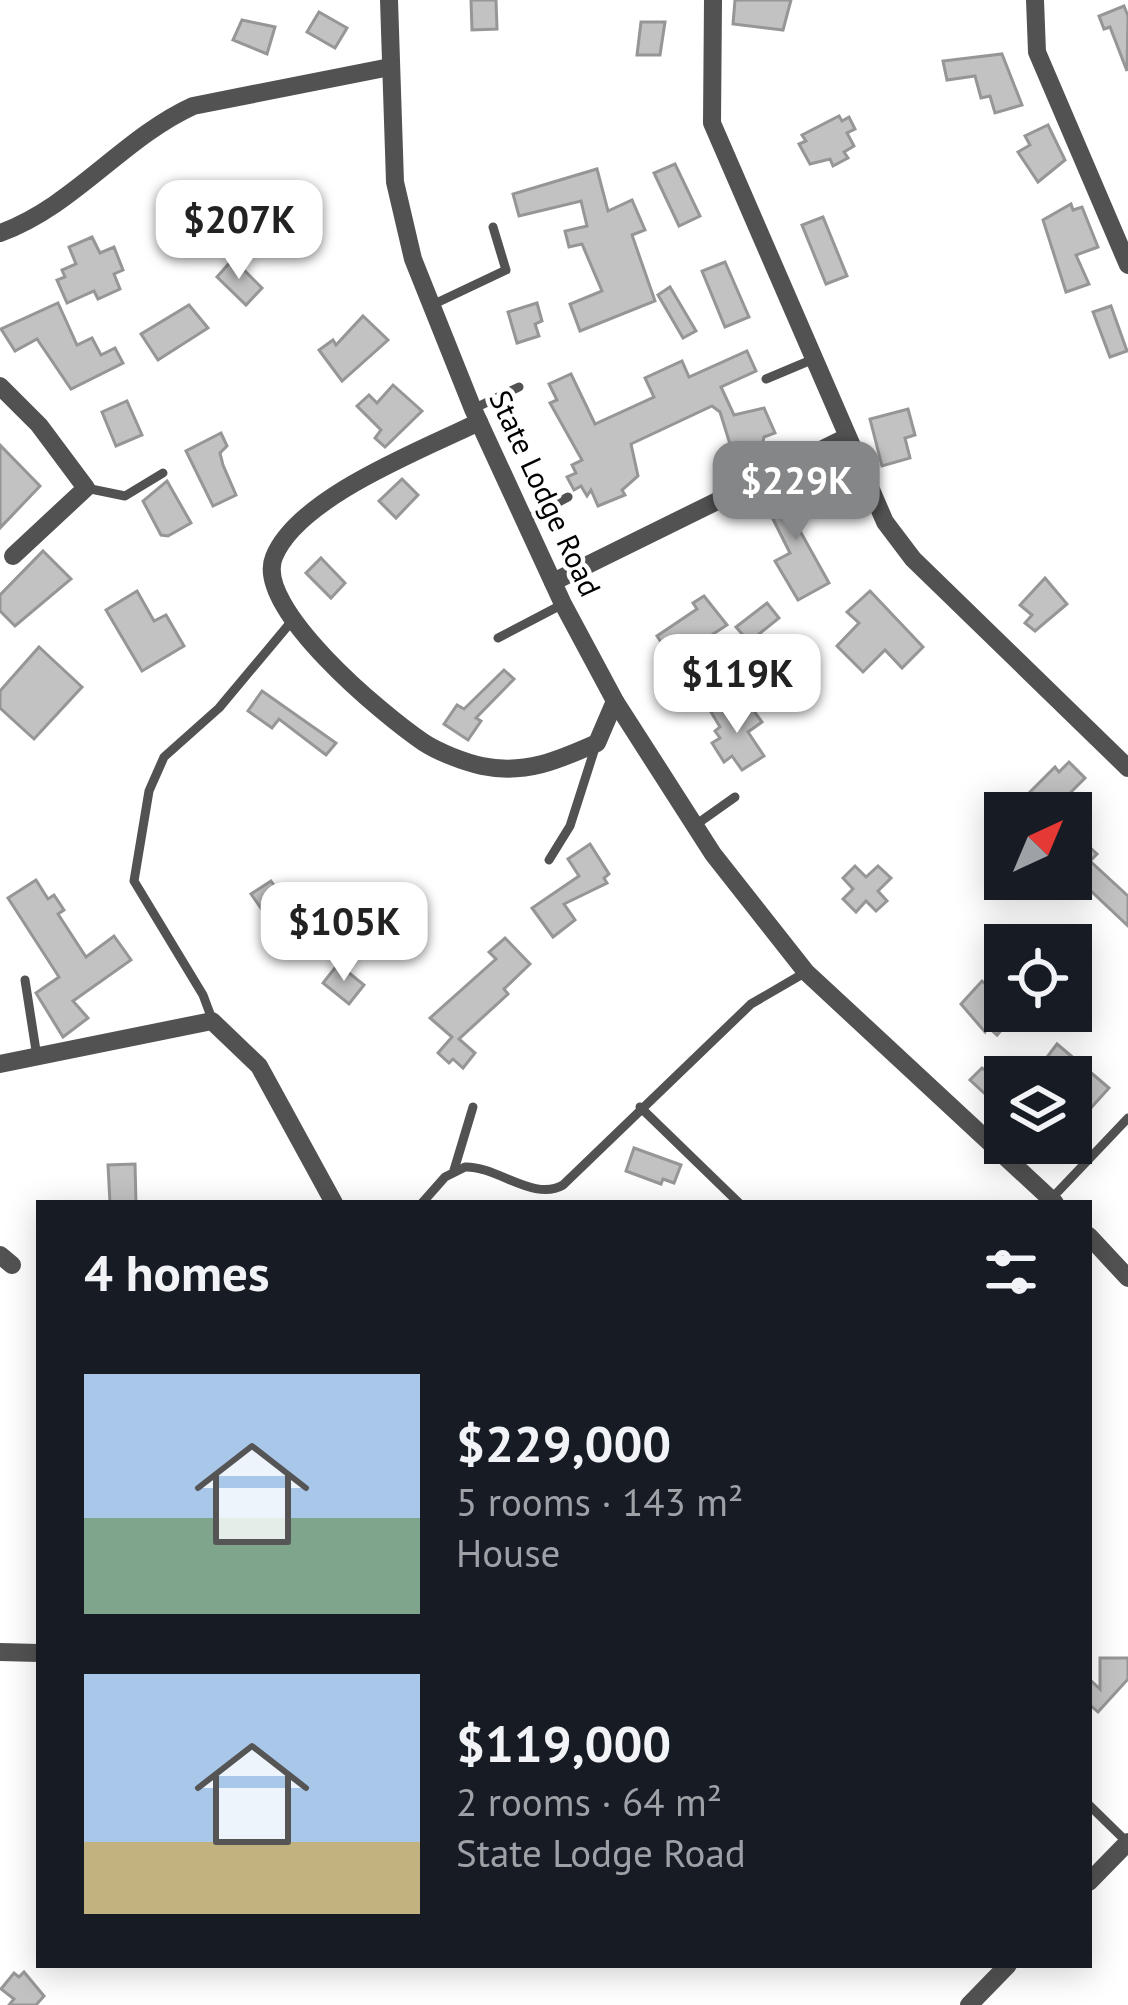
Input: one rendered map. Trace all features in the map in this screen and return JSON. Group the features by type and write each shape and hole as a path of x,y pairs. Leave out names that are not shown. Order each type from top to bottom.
{"street":[{"name":"State Lodge Road","path":"389,0 394,182 430,306 563,604 615,701 694,826 806,972 1052,1200"},
{"path":"713,0 712,123 895,536 1128,768"},
{"path":"1035,0 1037,52 1128,265"},
{"path":"0,233 49,206 164,119 193,106 390,67"},
{"path":"0,386 39,425 86,488 13,556"},
{"path":"476,416 327,502 283,541 270,572 273,592 291,622 425,744 480,765 518,770 550,764 597,743 615,701"},
{"path":"553,581 847,436"},
{"path":"0,1064 212,1021 259,1066 332,1200"},
{"path":"1092,1239 1128,1278"},
{"path":"0,1652 36,1653"},
{"path":"1092,1879 1128,1842"},
{"path":"969,2005 1005,1968"}],"lane":[{"path":"430,306 506,270 494,227"},
{"path":"766,379 816,358"},
{"path":"476,416 519,387"},
{"path":"86,488 125,496 163,473"},
{"path":"527,519 568,497"},
{"path":"498,638 563,604"},
{"path":"212,1021 203,995 142,902 134,880 149,791 164,757 204,723 291,622"},
{"path":"549,860 570,826 597,743"},
{"path":"694,826 735,796"},
{"path":"454,1170 478,1167 554,1190 751,1004 806,972"},
{"path":"25,980 37,1057"},
{"path":"640,1107 736,1200"},
{"path":"425,1200 454,1170 473,1108"},
{"path":"1054,1200 1128,1118"},
{"path":"1092,1808 1128,1842"}],"building":[{"path":"471,0 496,0 497,29 472,30"},
{"path":"735,0 791,0 783,30 733,24"},
{"path":"1124,6 1127,71 1110,27 1104,29 1099,16"},
{"path":"319,12 347,28 335,48 307,32"},
{"path":"242,20 275,27 267,54 233,40"},
{"path":"641,22 665,22 660,55 637,55"},
{"path":"1002,54 1022,105 995,113 990,96 981,98 975,76 947,80 943,61"},
{"path":"839,116 842,121 849,117 855,129 847,133 854,146 844,152 848,158 833,166 830,159 810,164 799,144 806,141 802,135"},
{"path":"1048,125 1065,160 1038,182 1018,152 1030,145 1025,136"},
{"path":"675,164 700,216 679,226 654,173"},
{"path":"597,169 608,211 632,200 645,230 632,235 655,301 580,331 570,304 602,291 582,244 569,247 565,231 587,226 581,201 519,216 513,194"},
{"path":"1071,204 1073,210 1082,207 1098,247 1076,255 1089,284 1066,292 1043,220"},
{"path":"823,217 847,276 826,284 802,225"},
{"path":"92,237 100,253 114,247 123,270 114,274 120,289 98,299 94,291 67,303 57,280 65,277 62,270 76,264 69,247"},
{"path":"233,259 262,288 246,305 217,277"},
{"path":"725,262 749,317 725,327 702,271"},
{"path":"670,287 696,331 683,338 658,295"},
{"path":"58,303 77,345 92,338 101,355 115,348 123,363 71,389 37,339 15,351 1,329"},
{"path":"537,303 542,321 535,324 539,336 517,343 508,312"},
{"path":"189,305 208,328 158,360 141,334"},
{"path":"1111,306 1127,351 1110,357 1093,312"},
{"path":"363,316 388,340 342,381 319,350 333,340 336,345"},
{"path":"747,351 756,371 721,387 734,415 764,408 775,433 764,437 762,446 734,457 720,412 712,406 631,444 638,476 622,490 625,495 598,506 591,490 587,496 581,486 574,490 567,477 576,473 572,465 582,460 550,403 557,400 549,384 571,374 595,424 654,397 645,378 682,361 689,377"},
{"path":"393,385 422,411 385,447 375,438 381,430 357,406 369,395 377,403"},
{"path":"127,401 142,435 116,446 102,412"},
{"path":"908,409 915,435 905,438 910,458 882,466 870,419"},
{"path":"221,433 227,446 220,453 236,495 213,506 186,451"},
{"path":"0,445 40,486 0,528"},
{"path":"402,479 418,495 396,518 379,501"},
{"path":"793,479 811,514 795,522 829,583 798,600 775,561 790,553 773,519 782,514 770,490"},
{"path":"167,481 191,523 168,536 161,535 143,501"},
{"path":"43,551 71,579 15,626 0,611 0,595"},
{"path":"321,558 345,583 331,598 306,573"},
{"path":"1045,578 1067,604 1035,631 1025,623 1032,615 1020,605"},
{"path":"137,591 154,621 166,615 184,646 142,671 106,610"},
{"path":"870,591 923,647 902,668 885,650 863,672 837,646 859,623 847,612"},
{"path":"704,596 727,625 710,636 734,663 685,692 663,660 670,656 657,636 697,609 693,603"},
{"path":"767,603 779,618 749,642 736,627"},
{"path":"39,647 82,687 34,739 0,708 0,691"},
{"path":"504,670 514,679 476,718 481,721 468,740 444,724 457,705 464,709"},
{"path":"262,691 336,743 326,755 279,719 272,728 248,711"},
{"path":"724,703 734,718 751,707 762,722 748,732 764,756 742,770 732,756 724,762 712,743 720,738 715,731 720,727 711,712"},
{"path":"1069,762 1085,778 1071,792 1030,792 1055,767 1059,772"},
{"path":"590,844 609,874 604,878 607,883 564,904 575,920 553,937 532,908 579,876 568,859"},
{"path":"1092,863 1128,896 1128,926 1092,892"},
{"path":"855,866 866,877 878,866 891,878 878,891 887,901 876,911 866,901 856,912 843,899 853,889 843,878"},
{"path":"36,880 48,899 54,895 64,910 58,914 86,957 114,936 131,960 73,1001 88,1018 63,1037 36,993 59,977 8,898"},
{"path":"271,881 290,908 270,921 251,894"},
{"path":"505,938 530,964 504,989 508,994 459,1039 475,1053 463,1068 453,1059 449,1063 438,1053 452,1037 430,1018 496,959 489,952"},
{"path":"338,964 364,985 349,1004 323,983"},
{"path":"984,983 984,1031 961,1004"},
{"path":"1057,1044 1071,1056 1048,1056"},
{"path":"984,1070 984,1093 970,1080"},
{"path":"1092,1074 1109,1088 1092,1107"},
{"path":"634,1148 681,1165 674,1183 663,1179 661,1184 626,1171"},
{"path":"135,1164 136,1200 110,1200 108,1165"},
{"path":"1100,1658 1128,1658 1128,1679 1098,1712 1092,1707 1092,1682 1100,1689"},
{"path":"24,1972 44,1996 36,2005 9,2005 14,1999 1,1989 14,1973 19,1977"}]}
